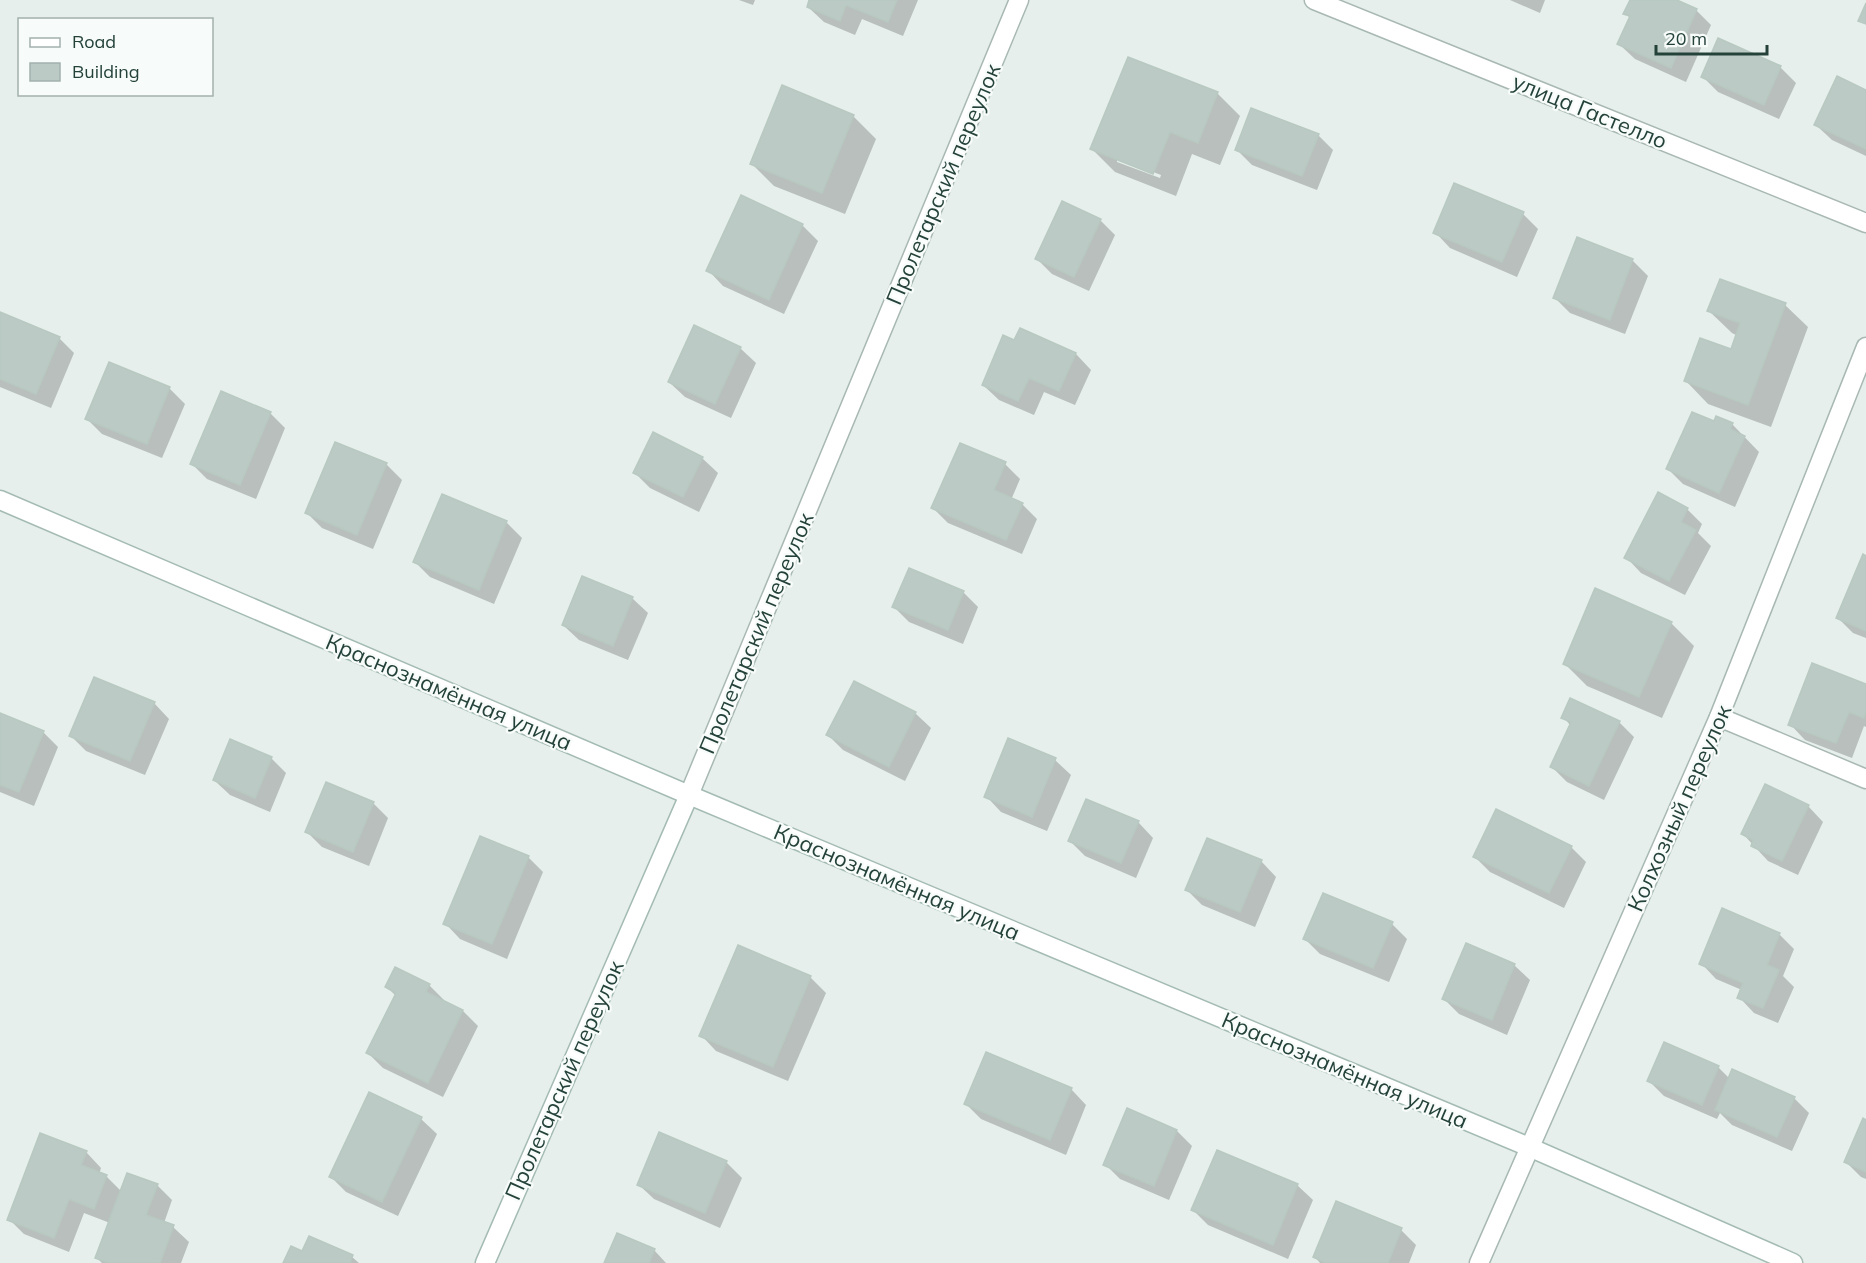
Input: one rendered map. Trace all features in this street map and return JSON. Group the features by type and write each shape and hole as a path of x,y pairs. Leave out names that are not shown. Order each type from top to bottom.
{"street":[{"name":"Пролетарский переулок","path":"484,1263 689,795 1019,0"},
{"name":"улица Гастелло","path":"1314,0 1866,223"},
{"name":"Колхозный переулок","path":"1479,1263 1719,717 1866,347"},
{"name":"Краснознамённая улица","path":"0,500 689,795 1529,1147 1793,1263"},
{"path":"1719,717 1866,779"}],"building":[{"path":"809,0 897,0 888,22 846,5 840,21 807,7"},
{"path":"1630,0 1677,0 1697,9 1671,68 1617,44 1630,16 1623,14"},
{"path":"1866,3 1866,24 1858,21"},
{"path":"1718,38 1781,66 1764,105 1701,77"},
{"path":"1128,57 1218,92 1198,143 1170,132 1153,174 1090,149"},
{"path":"1837,76 1866,90 1866,149 1814,125"},
{"path":"782,85 854,115 822,193 750,164"},
{"path":"1251,108 1319,134 1302,176 1235,150"},
{"path":"1454,183 1524,212 1502,262 1433,233"},
{"path":"741,195 803,224 769,300 706,271"},
{"path":"1062,201 1101,219 1074,277 1035,259"},
{"path":"1577,237 1633,259 1610,320 1553,298"},
{"path":"1720,279 1786,303 1748,405 1684,381 1700,338 1731,349 1740,323 1707,311"},
{"path":"0,312 60,337 36,394 0,379"},
{"path":"694,325 741,347 715,404 668,382"},
{"path":"1020,328 1076,353 1059,391 1029,378 1018,401 982,385 1003,335 1014,340"},
{"path":"109,362 170,387 147,444 85,419"},
{"path":"221,391 271,412 240,485 190,464"},
{"path":"1692,412 1714,421 1716,416 1733,423 1730,429 1745,436 1719,493 1666,469"},
{"path":"653,432 703,457 683,497 633,473"},
{"path":"335,442 387,463 357,535 305,513"},
{"path":"960,443 1006,462 994,490 1023,503 1006,540 931,508"},
{"path":"1658,492 1688,508 1681,522 1696,530 1669,581 1624,558"},
{"path":"442,494 507,521 479,590 413,562"},
{"path":"1863,554 1866,556 1866,631 1836,618"},
{"path":"909,568 964,591 948,630 892,607"},
{"path":"582,576 633,597 613,646 562,625"},
{"path":"1595,588 1672,622 1639,697 1563,664"},
{"path":"1812,663 1866,684 1864,718 1849,712 1836,743 1788,725"},
{"path":"94,677 155,702 130,761 69,736"},
{"path":"854,681 916,712 889,767 826,735"},
{"path":"1570,698 1620,721 1589,786 1550,767 1571,722 1561,718"},
{"path":"0,713 44,731 19,792 0,785"},
{"path":"1008,738 1056,758 1032,817 984,797"},
{"path":"230,739 272,757 255,798 213,780"},
{"path":"326,782 374,802 353,852 305,832"},
{"path":"1765,784 1809,805 1782,861 1751,846 1753,840 1741,834"},
{"path":"1086,799 1139,821 1121,863 1068,841"},
{"path":"1496,809 1572,846 1549,893 1473,857"},
{"path":"480,836 529,856 492,944 443,924"},
{"path":"1207,838 1262,860 1240,912 1185,890"},
{"path":"1323,893 1393,922 1373,968 1303,939"},
{"path":"1722,908 1780,933 1767,965 1779,970 1763,1008 1737,998 1743,983 1699,964"},
{"path":"1466,943 1515,964 1492,1020 1442,999"},
{"path":"738,945 811,976 773,1067 699,1036"},
{"path":"395,967 430,984 426,992 463,1010 428,1083 366,1053 396,993 385,987"},
{"path":"1664,1042 1719,1066 1702,1105 1647,1081"},
{"path":"986,1052 1072,1088 1050,1140 964,1104"},
{"path":"1732,1069 1795,1097 1777,1137 1715,1110"},
{"path":"369,1092 422,1117 382,1202 329,1177"},
{"path":"1127,1108 1177,1130 1154,1186 1103,1165"},
{"path":"1863,1118 1866,1120 1866,1172 1844,1162"},
{"path":"659,1132 727,1161 705,1213 637,1185"},
{"path":"40,1133 87,1151 81,1165 107,1175 94,1209 69,1199 54,1238 7,1220"},
{"path":"1217,1150 1298,1184 1273,1245 1191,1210"},
{"path":"127,1173 158,1184 146,1215 174,1225 160,1263 109,1263 95,1258"},
{"path":"1336,1201 1402,1228 1388,1263 1326,1263 1313,1257"},
{"path":"617,1233 655,1249 649,1263 604,1263"},
{"path":"309,1236 353,1255 350,1263 283,1263 291,1246 302,1251"}]}
